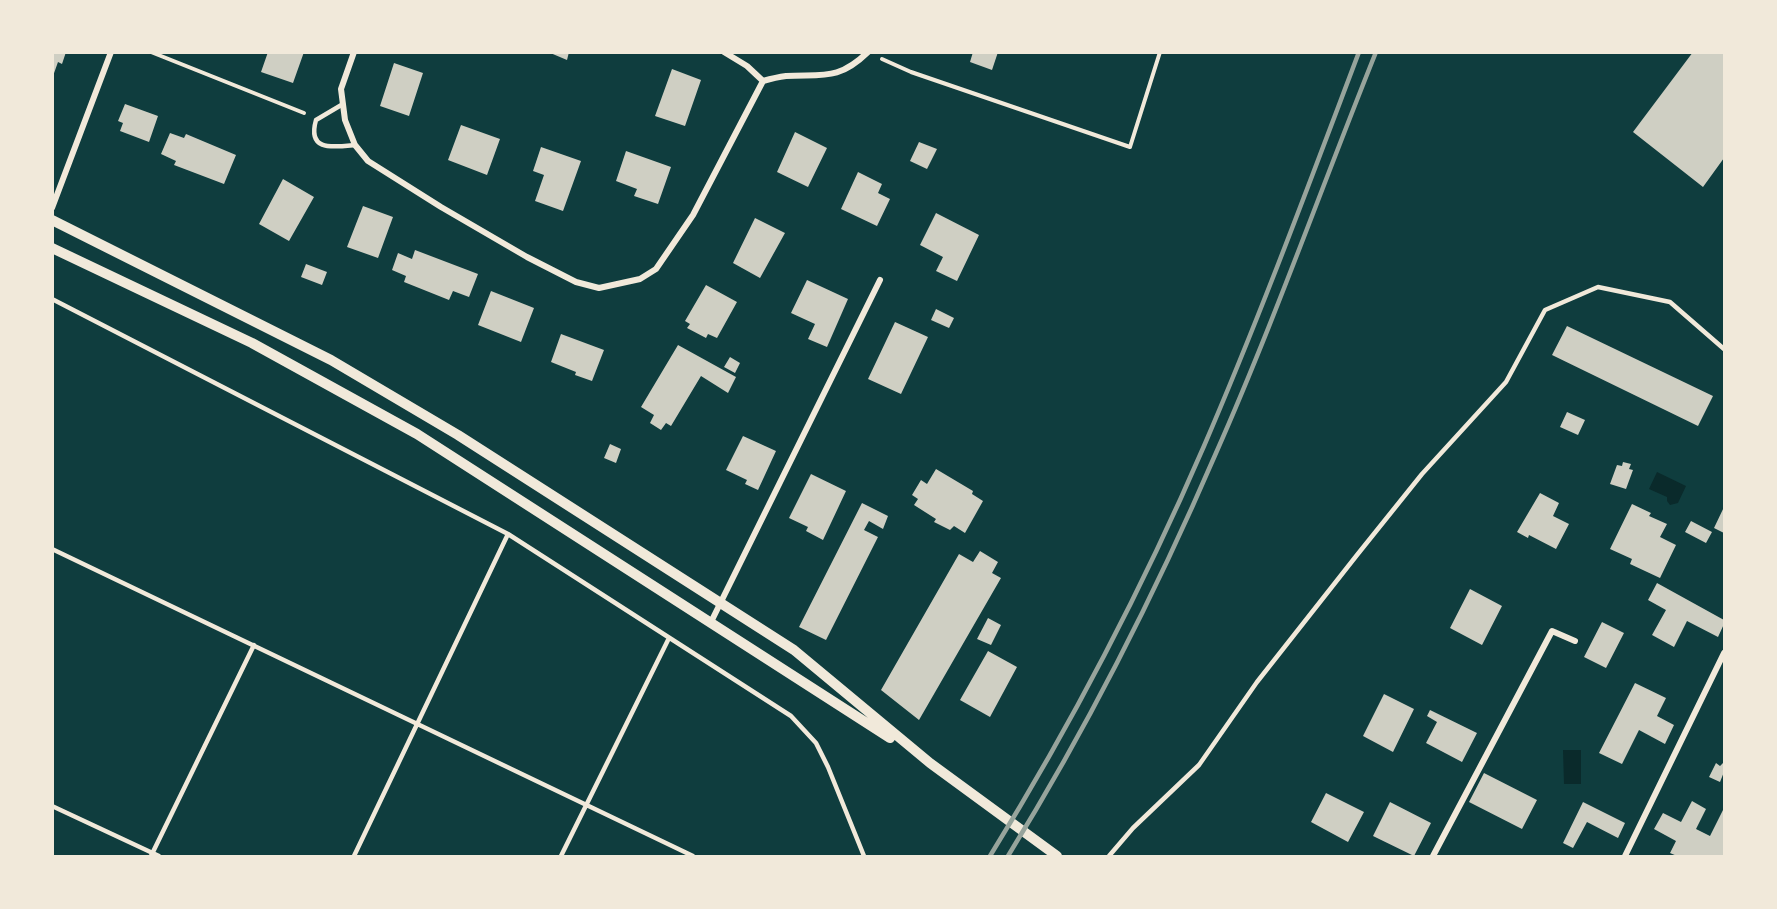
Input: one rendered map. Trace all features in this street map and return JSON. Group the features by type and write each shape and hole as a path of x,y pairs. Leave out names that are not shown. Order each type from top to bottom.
{"street":[{"path":"52,207 111,52"},
{"path":"354,52 341,89 345,120 355,145 368,161 441,207 576,282 599,288 640,279 656,269 693,215 763,81 785,76 820,77 838,73 858,62 868,53"},
{"path":"724,52 747,66 763,81"},
{"path":"52,220 331,360 458,435 794,650 930,763 1057,856"},
{"path":"52,248 252,343 417,434 930,763"},
{"path":"711,622 880,280"},
{"path":"1433,856 1552,632 1575,641"},
{"path":"1625,856 1725,653"}],"lane":[{"path":"343,104 316,120 313,132 316,141 328,148 355,145"},
{"path":"1109,856 1133,828 1199,765 1257,682 1393,510 1422,474 1506,382 1545,310 1598,287 1670,302 1725,349"},
{"path":"52,300 508,534 790,716 816,743 864,856"},
{"path":"354,856 508,534"},
{"path":"52,549 693,856"},
{"path":"561,856 669,638"},
{"path":"152,855 254,645"},
{"path":"52,806 152,855 159,856"}],"path":[{"path":"151,52 309,115"},
{"path":"868,53 911,72 1130,147 1160,52"}],"water":[{"path":"1657,472 1686,486 1678,503 1670,505 1667,497 1649,489"},
{"path":"1563,750 1581,750 1581,784 1564,784"}],"building":[{"path":"52,52 66,52 62,64 58,62 53,76"},
{"path":"268,52 304,52 293,83 261,72"},
{"path":"548,52 569,52 567,60"},
{"path":"973,52 998,52 992,70 970,62"},
{"path":"1693,52 1721,52 1724,55 1724,158 1703,187 1633,132"},
{"path":"394,63 423,73 409,116 380,106"},
{"path":"672,69 701,80 685,126 655,116"},
{"path":"125,104 158,116 149,142 120,131 123,123 118,121"},
{"path":"461,125 500,139 487,175 448,160"},
{"path":"795,132 827,148 808,187 777,172"},
{"path":"170,133 184,138 186,134 236,155 224,184 174,165 176,161 161,154"},
{"path":"919,142 937,149 927,169 910,161"},
{"path":"541,147 581,161 563,211 535,201 544,175 533,171"},
{"path":"626,151 671,167 658,204 634,196 637,189 616,181"},
{"path":"858,172 882,184 878,193 890,199 877,226 841,209"},
{"path":"283,179 314,197 289,241 259,224"},
{"path":"363,206 393,217 378,258 347,247"},
{"path":"936,213 979,235 957,281 936,271 943,257 920,245"},
{"path":"755,218 785,233 760,278 733,263"},
{"path":"415,250 478,274 469,297 453,291 449,300 404,282 406,276 392,270 398,253 412,259"},
{"path":"306,264 327,272 322,285 301,277"},
{"path":"807,280 848,299 827,347 808,339 815,324 791,313"},
{"path":"706,285 737,302 717,338 708,334 706,338 687,328 690,324 685,321"},
{"path":"491,291 534,308 521,342 478,325"},
{"path":"936,309 954,318 949,328 931,320"},
{"path":"895,322 928,337 901,394 868,379"},
{"path":"1567,326 1713,396 1698,426 1552,355"},
{"path":"561,334 604,350 592,381 551,362"},
{"path":"678,345 736,377 728,393 701,376 671,426 666,423 661,430 650,423 654,415 641,407"},
{"path":"730,357 740,363 735,373 724,367"},
{"path":"1567,412 1585,420 1578,435 1560,427"},
{"path":"743,436 776,451 758,490 745,484 747,480 726,470"},
{"path":"610,444 621,449 616,463 604,458"},
{"path":"1623,462 1631,464 1629,469 1633,470 1626,489 1610,484 1617,465 1622,466"},
{"path":"936,469 973,491 972,494 983,501 965,533 954,526 950,530 934,522 936,519 914,505 918,499 912,495 921,480 927,484"},
{"path":"811,474 846,491 823,540 806,531 808,527 789,518"},
{"path":"1540,493 1559,503 1553,516 1569,524 1556,549 1529,535 1528,538 1517,532"},
{"path":"862,503 888,516 883,529 869,521 864,530 878,537 826,640 799,627"},
{"path":"1632,504 1651,513 1649,516 1667,524 1660,537 1676,545 1660,578 1630,564 1632,559 1610,549"},
{"path":"1724,507 1724,533 1714,528"},
{"path":"1691,521 1712,532 1706,543 1685,532"},
{"path":"980,551 998,562 992,573 1001,578 919,720 881,690 959,554 973,562"},
{"path":"1657,583 1724,620 1718,637 1687,621 1674,647 1652,635 1666,610 1648,600"},
{"path":"1470,589 1502,606 1482,645 1450,628"},
{"path":"988,618 1001,625 991,645 977,639"},
{"path":"1602,622 1624,633 1606,668 1584,657"},
{"path":"988,651 1017,667 990,717 960,700"},
{"path":"1635,683 1666,698 1657,716 1674,725 1665,744 1639,730 1622,764 1599,753"},
{"path":"1384,694 1414,709 1393,752 1363,736"},
{"path":"1430,710 1477,733 1462,762 1426,743 1437,722 1427,716"},
{"path":"1716,763 1720,766 1724,764 1720,782 1709,777"},
{"path":"1484,773 1537,800 1522,829 1469,802"},
{"path":"1326,793 1364,812 1348,842 1311,822"},
{"path":"1692,801 1706,809 1696,829 1710,836 1724,808 1724,856 1677,856 1670,853 1676,841 1654,829 1663,813 1681,822"},
{"path":"1390,802 1431,823 1414,856 1373,836"},
{"path":"1583,802 1625,823 1618,838 1587,822 1573,848 1563,843"}],"railway":[{"path":"990,856 1077,706 1131,603 1181,499 1225,397 1359,52"},
{"path":"1008,856 1093,709 1145,608 1193,505 1258,354 1376,52"}]}
